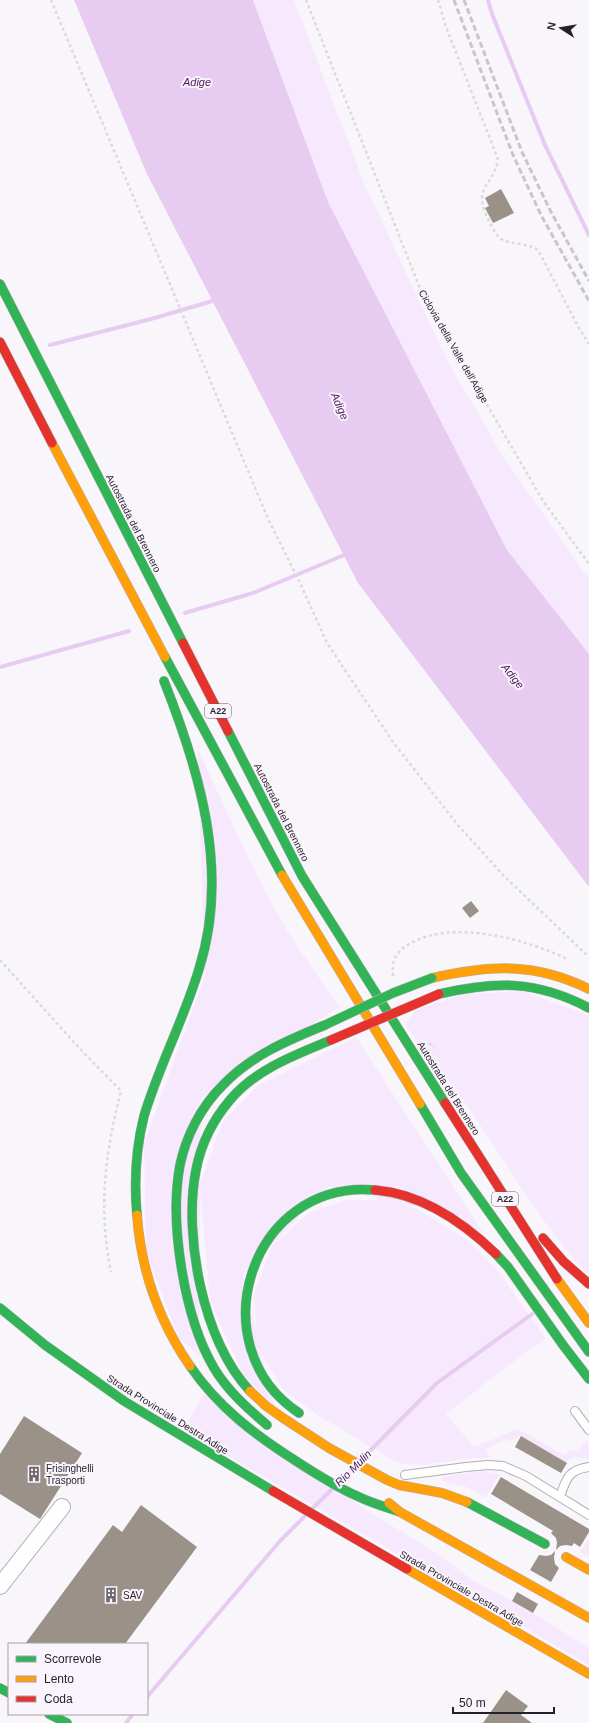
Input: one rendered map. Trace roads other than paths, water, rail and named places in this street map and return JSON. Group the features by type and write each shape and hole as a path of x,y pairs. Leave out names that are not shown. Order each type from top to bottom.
{"main road":[{"name":"Autostrada del Brennero","path":"0,284 302,876 553,1274 576,1308 589,1323"},
{"name":"A22","path":"0,342 88,512 288,886 461,1173 589,1352"},
{"path":"131,592 158,666 184,730 206,811 212,867 211,906 200,971 153,1090 141,1132 135,1185 139,1240 147,1279 161,1313 184,1358 209,1392 229,1412 255,1434 323,1478 351,1494 400,1512"},
{"path":"278,1432 249,1410 213,1367 196,1330 189,1304 181,1262 177,1219 177,1189 180,1166 194,1126 210,1100 230,1076 253,1059 280,1044 393,993 432,978 479,968 527,968 574,982 589,989"},
{"path":"545,1544 463,1500 429,1490 394,1483 335,1452 263,1403 246,1386 228,1361 214,1334 206,1311 200,1284 192,1223 192,1193 196,1166 208,1132 225,1106 243,1087 260,1074 292,1057 439,994 468,987 515,985 534,988 562,995 589,1008"},
{"path":"458,1124 508,1186 522,1206"},
{"path":"309,1420 295,1411 277,1395 262,1376 254,1359 247,1335 245,1312 246,1289 250,1273 271,1233 297,1210 317,1199 336,1193 364,1189 397,1193 418,1200 443,1213 477,1237 500,1258 589,1379"},
{"path":"539,1232 548,1245 564,1262 589,1284"},
{"name":"Strada Provinciale Destra Adige","path":"0,1308 45,1345 124,1401 291,1502 589,1674"},
{"path":"402,1474 429,1490"},
{"path":"378,1495 400,1512 589,1618"},
{"path":"566,1557 589,1570"},
{"path":"44,1715 56,1723"},
{"path":"51,1715 67,1723"}],"street":[{"path":"0,1586 62,1507"}],"lane":[{"path":"575,1411 589,1430"},
{"path":"402,1474 488,1465 503,1466 526,1476 589,1516"},
{"path":"560,1497 566,1477 579,1468 589,1467"}],"water":[{"name":"Adige","path":"74,0 253,0 328,202 507,550 589,654 589,887 358,583 147,174"}],"waterway":[{"path":"488,0 492,14 545,145 589,235"},
{"path":"50,345 151,319 216,300"},
{"path":"185,613 253,593 349,553"},
{"path":"0,667 129,631"},
{"name":"Rio Mulin","path":"363,1458 437,1383 532,1314"},
{"name":"Rio Mulin","path":"340,1481 352,1469"},
{"name":"Rio Mulin","path":"313,1508 331,1490"},
{"name":"Rio Mulin","path":"148,1696 280,1541 304,1517"},
{"name":"Rio Mulin","path":"126,1723 132,1715"}],"railway":[{"path":"454,0 513,155 541,215 589,301"},
{"path":"464,0 522,152 550,210 589,281"}],"place":[{"name":"Frisinghelli Trasporti","path":"34,1474"},
{"name":"SAV","path":"111,1595"}]}
